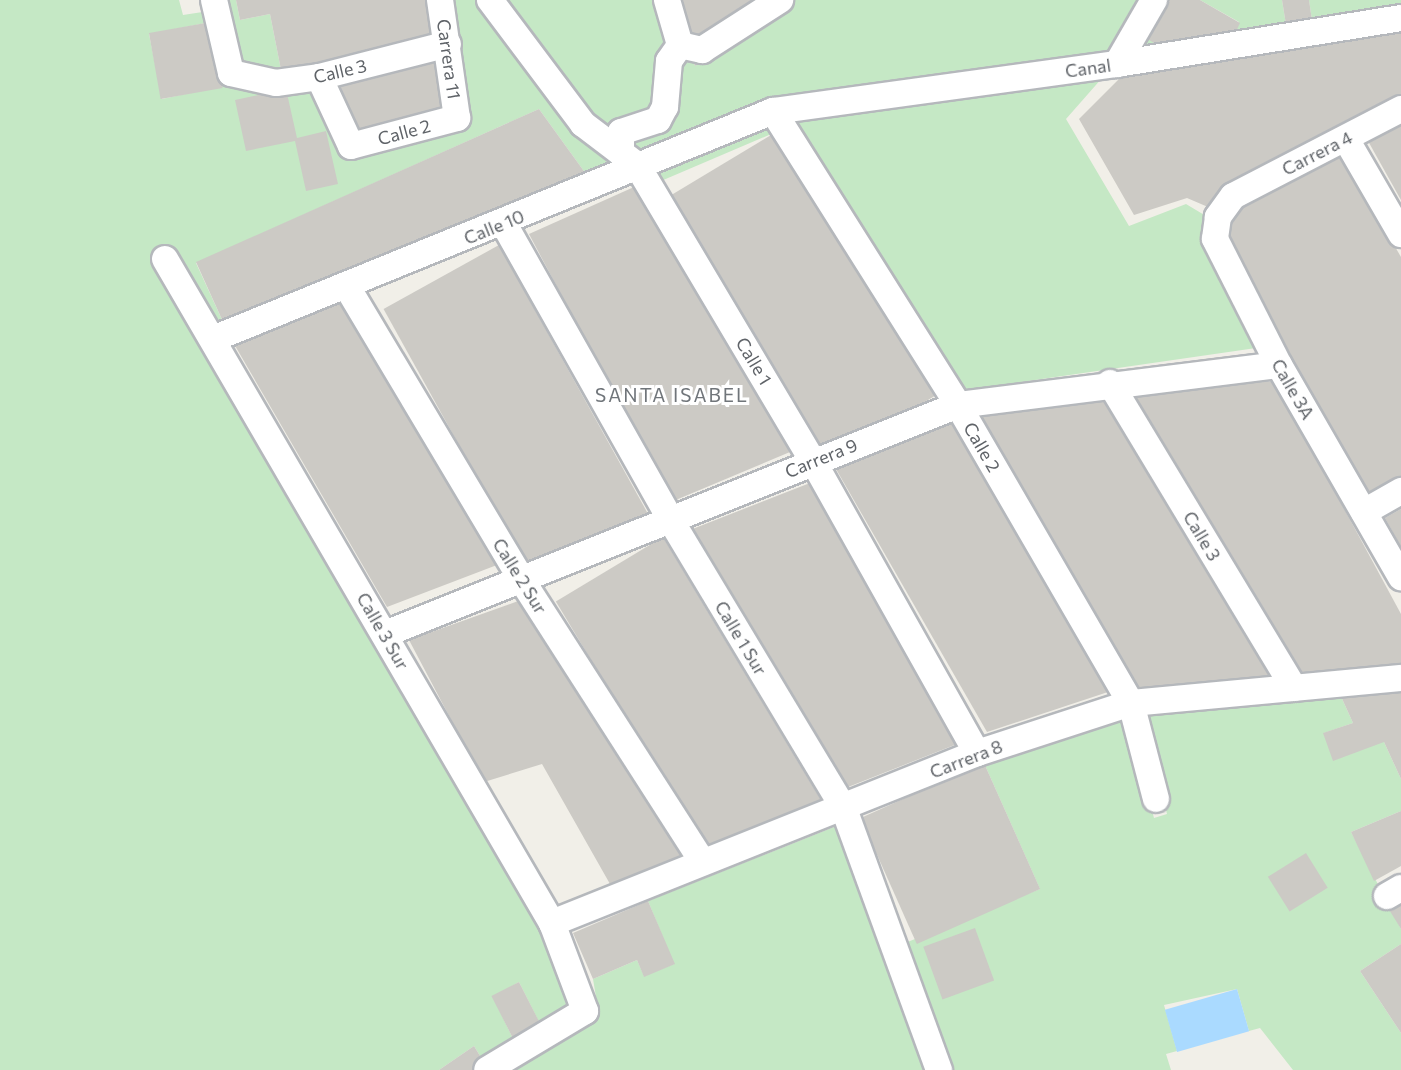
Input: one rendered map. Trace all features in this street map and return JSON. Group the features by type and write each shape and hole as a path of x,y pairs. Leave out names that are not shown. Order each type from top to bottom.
{"street":[{"name":"Calle 3","path":"214,0 231,73 276,83 319,77 448,44"},
{"name":"Carrera 11","path":"440,0 457,118"},
{"name":"Calle 1","path":"491,0 583,124 629,159 813,461 977,753"},
{"path":"667,0 680,46"},
{"path":"680,46 702,50 780,0"},
{"path":"1117,64 1154,0"},
{"name":"Canal","path":"773,111 1117,64 1401,18"},
{"path":"629,159 621,132 658,120 667,96 669,61 680,46"},
{"name":"Calle 2","path":"319,77 351,146 457,118"},
{"name":"Carrera 4","path":"1233,196 1401,108"},
{"name":"Calle 10","path":"213,339 504,224 629,159 773,111"},
{"name":"Calle 2","path":"773,111 958,405 1131,704 1156,799"},
{"path":"1346,139 1401,234"},
{"name":"Calle 3A","path":"1233,196 1218,217 1215,239 1279,365 1401,577"},
{"name":"Calle 1 Sur","path":"504,224 670,519 844,809 939,1070"},
{"name":"Calle 3 Sur","path":"165,259 552,923 585,1011 486,1070"},
{"name":"Calle 2 Sur","path":"346,285 521,579 702,862"},
{"name":"Carrera 9","path":"385,634 958,405 1110,383 1279,365"},
{"name":"Calle 3","path":"1110,383 1293,688"},
{"path":"1364,512 1401,491"},
{"name":"Carrera 8","path":"552,923 702,862 844,809 977,753 1131,704 1401,678"}],"green space":[{"path":"0,0 179,0 183,15 209,11 211,22 149,34 162,99 246,81 277,86 444,0 482,0 577,131 607,162 586,174 539,109 196,263 224,324 213,330 543,925 574,1007 543,1030 519,982 493,997 516,1045 485,1064 474,1046 439,1070 0,1070"},
{"path":"229,0 236,0 240,20 270,14 282,75 243,66"},
{"path":"500,0 661,0 690,48 695,66 788,0 1164,0 1168,52 771,107 636,154 589,119"},
{"path":"1200,0 1282,0 1287,31 1231,42 1239,22"},
{"path":"1309,0 1401,0 1401,12 1313,27"},
{"path":"1110,69 1066,119 1129,226 1186,204 1211,219 1263,347 959,391 782,115"},
{"path":"767,119 776,132 661,181 651,166"},
{"path":"1339,692 1353,723 1324,733 1384,742 1401,779 1401,811 1351,832 1401,929 1401,944 1360,971 1401,1033 1401,1070 1293,1070 1260,1028 1249,1031 1237,989 1164,1005 1177,1051 1166,1054 1171,1070 951,1070 905,943 1040,889 984,763 1125,713 1154,818 1167,814 1140,711"},
{"path":"839,825 924,1070 505,1070 599,1015 593,979 637,960 644,976 674,964 648,901"}],"water":[{"path":"1237,989 1249,1031 1177,1052 1165,1010"}],"building":[{"path":"236,0 429,0 437,39 282,75 270,14 240,20"},
{"path":"675,0 788,0 695,66"},
{"path":"1164,0 1200,0 1240,23 1231,42 1168,52 1143,36"},
{"path":"1282,0 1309,0 1313,27 1287,31"},
{"path":"211,22 223,88 161,99 149,33"},
{"path":"1401,23 1401,101 1215,210 1187,198 1134,215 1079,119 1128,70"},
{"path":"439,51 451,111 338,133 326,73"},
{"path":"286,89 297,138 326,131 338,184 306,191 295,141 246,151 235,100"},
{"path":"539,109 586,174 224,324 196,262"},
{"path":"1401,123 1401,200 1368,141"},
{"path":"776,132 935,396 827,460 669,196"},
{"path":"1342,155 1401,257 1401,477 1367,497 1225,239 1228,222 1240,206"},
{"path":"634,187 790,452 671,502 529,234"},
{"path":"499,245 647,513 532,577 384,309"},
{"path":"339,302 497,565 387,607 234,344"},
{"path":"1275,381 1401,614 1401,663 1298,674 1132,394"},
{"path":"1104,392 1273,678 1137,690 975,412"},
{"path":"952,420 1111,691 987,732 836,469"},
{"path":"810,483 957,744 843,789 690,530"},
{"path":"1401,509 1401,547 1385,518"},
{"path":"663,537 821,799 713,864 556,601"},
{"path":"521,600 682,856 610,884 542,764 484,782 409,640"},
{"path":"1401,686 1401,779 1384,742 1333,761 1323,733 1353,723 1339,692"},
{"path":"984,763 1040,889 917,944 861,818"},
{"path":"1401,811 1401,866 1374,881 1351,832"},
{"path":"1306,853 1328,888 1290,912 1268,877"},
{"path":"1401,900 1401,929 1388,908"},
{"path":"648,901 675,964 644,977 637,960 593,979 573,933"},
{"path":"975,928 994,981 942,999 923,947"},
{"path":"1401,944 1401,1033 1360,971"},
{"path":"519,982 544,1030 516,1044 491,996"},
{"path":"474,1046 485,1064 475,1070 439,1070"}],"district":[{"name":"SANTA ISABEL","path":"672,395"}]}
